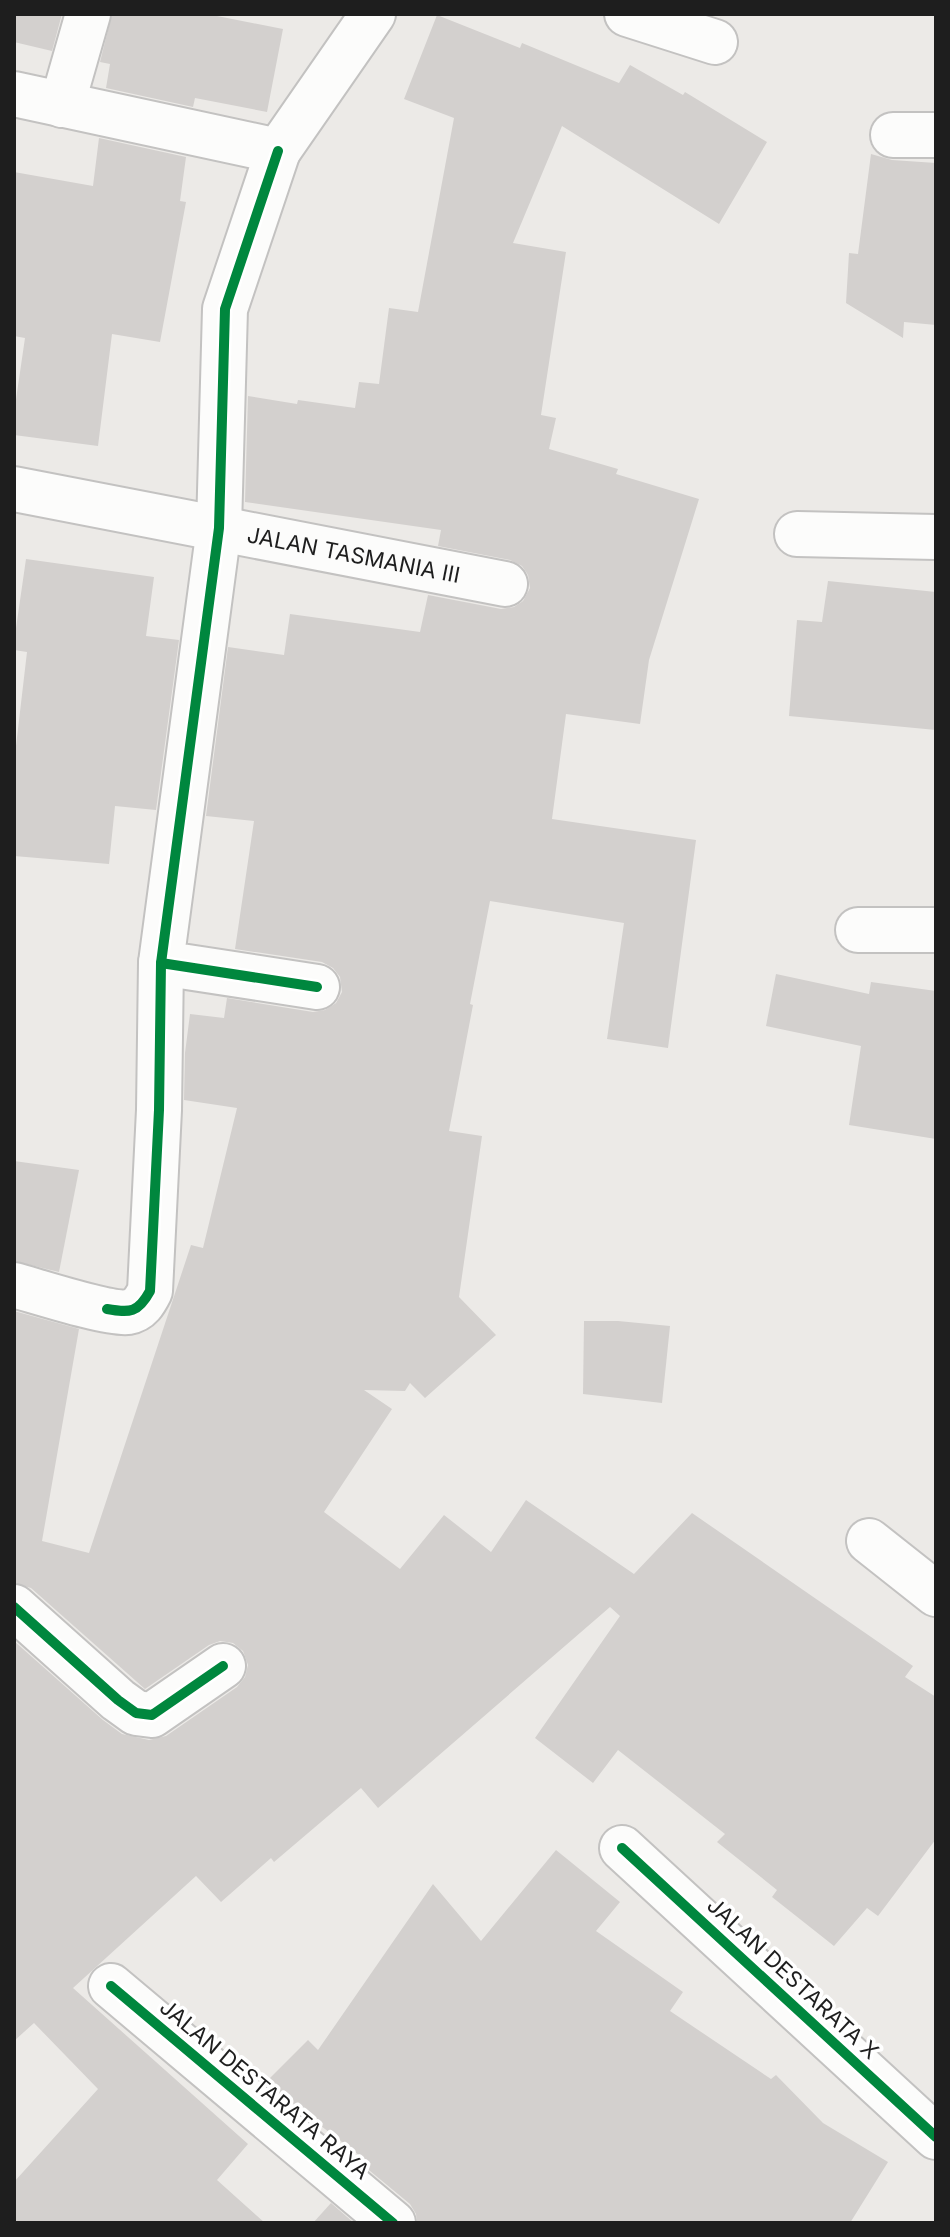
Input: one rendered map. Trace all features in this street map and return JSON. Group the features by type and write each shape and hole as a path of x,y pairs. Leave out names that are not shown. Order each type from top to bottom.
{"street":[{"path":"62,105 88,14"},
{"path":"14,1285 127,1312 143,1305 150,1291 159,1110 161,963 219,528 225,309 278,151 373,14"},
{"path":"627,14 715,42"},
{"path":"14,94 278,151"},
{"path":"893,135 936,135"},
{"name":"JALAN TASMANIA III","path":"14,489 505,584"},
{"path":"797,534 936,537"},
{"path":"858,930 936,930"},
{"path":"161,963 317,987"},
{"path":"869,1541 936,1594"},
{"path":"14,1607 136,1713 152,1715 223,1666"},
{"name":"JALAN DESTARATA X","path":"622,1848 936,2137"},
{"name":"JALAN DESTARATA RAYA","path":"111,1986 393,2223"}],"building":[{"path":"14,14 62,14 52,51 14,42"},
{"path":"112,14 207,14 283,29 267,112 195,98 193,107 106,88 110,64 100,62"},
{"path":"437,15 520,48 522,43 619,83 630,65 683,95 685,92 767,142 719,224 562,126 513,243 566,252 541,415 556,418 549,449 618,469 616,474 699,499 649,660 640,724 566,714 552,819 696,840 668,1048 607,1039 624,923 490,901 449,1131 482,1136 459,1297 496,1335 425,1398 410,1383 405,1391 364,1390 392,1409 324,1512 400,1569 444,1515 491,1552 526,1500 634,1574 692,1513 913,1666 905,1677 936,1697 936,1839 878,1916 867,1908 834,1946 772,1897 777,1890 717,1842 725,1834 618,1750 593,1783 535,1738 620,1616 610,1607 378,1808 361,1788 274,1862 271,1858 221,1902 196,1876 73,1988 248,2144 217,2180 265,2223 14,2223 14,2182 98,2089 34,2023 14,2041 14,1641 122,1734 149,1740 166,1736 237,1687 245,1677 248,1665 243,1651 233,1643 220,1641 209,1645 145,1689 31,1588 14,1583 14,1311 79,1329 42,1541 89,1553 191,1245 203,1248 237,1108 184,1100 190,1014 224,1018 227,998 313,1012 325,1010 336,1003 342,992 340,977 333,968 322,962 235,949 254,821 206,816 228,647 284,655 290,614 420,632 428,595 501,609 514,607 523,601 530,588 528,575 522,566 510,560 438,546 441,530 245,502 248,396 297,404 298,400 355,408 359,382 379,384 389,308 418,312 454,118 404,99"},
{"path":"99,138 186,157 180,201 186,202 160,342 112,334 98,446 14,435 14,413 25,338 14,336 14,172 93,186"},
{"path":"871,154 892,160 936,163 936,325 904,322 903,338 846,303 849,253 858,254"},
{"path":"26,559 154,577 146,636 179,640 156,810 115,806 109,864 14,856 14,763 27,652 14,650 14,642"},
{"path":"828,581 936,592 936,730 789,716 797,620 822,622"},
{"path":"776,974 869,994 871,982 936,991 936,1139 849,1125 861,1046 766,1026"},
{"path":"14,1161 79,1170 59,1272 14,1261"},
{"path":"584,1321 670,1326 662,1403 583,1394"},
{"path":"556,1850 620,1902 596,1931 683,1992 670,2011 771,2079 776,2075 823,2123 888,2162 850,2223 417,2223 410,2204 364,2166 368,2162 265,2083 308,2040 318,2050 433,1884 481,1941"},
{"path":"331,2203 354,2223 313,2223"}],"cycle path":[{"path":"278,151 225,309 219,528 161,963 317,987"},
{"path":"107,1309 133,1310 150,1291 159,1110 161,963"},
{"path":"14,1607 136,1713 152,1715 223,1666"},
{"path":"622,1848 936,2137"},
{"path":"111,1986 393,2223"}]}
